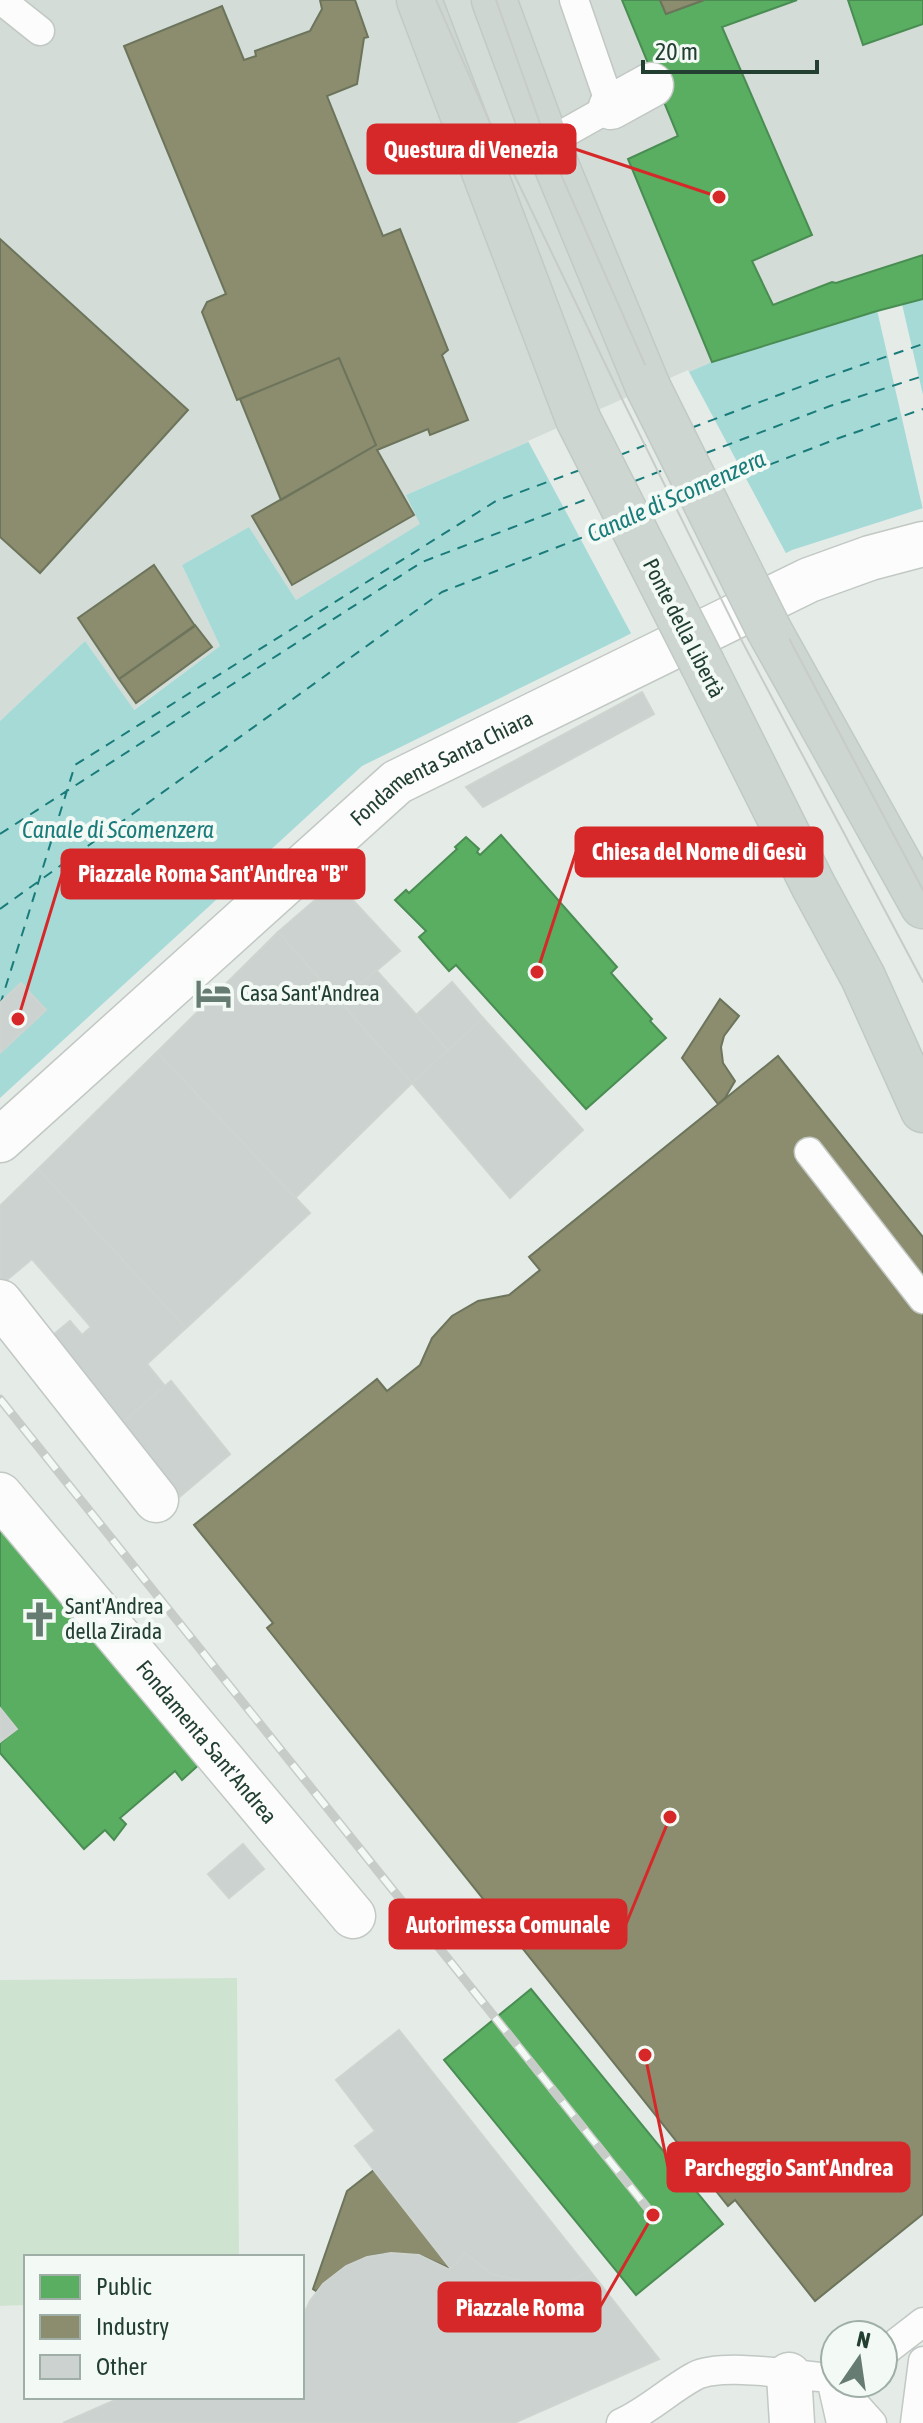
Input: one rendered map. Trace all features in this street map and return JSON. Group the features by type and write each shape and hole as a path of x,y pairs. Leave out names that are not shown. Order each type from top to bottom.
{"main road":[{"name":"Ponte della Libertà","path":"419,0 578,419 813,885 863,977 923,1110"},
{"path":"494,0 547,143 648,387 769,630 923,906"}],"street":[{"path":"611,107 651,85"},
{"name":"Fondamenta Santa Chiara","path":"0,1140 397,782 809,580 870,558 923,544"},
{"path":"0,1302 156,1500"},
{"name":"Fondamenta Sant'Andrea","path":"0,1495 353,1916"},
{"path":"792,2423 819,2387"}],"lane":[{"path":"1,0 40,31"},
{"path":"547,143 611,107 574,0"},
{"path":"809,1152 923,1299"},
{"path":"899,2341 923,2322"},
{"path":"915,2423 923,2361"},
{"path":"621,2423 637,2416 697,2375 745,2369 819,2378"},
{"path":"832,2399 841,2423"},
{"path":"846,2399 872,2423"}],"shaded area":[{"path":"0,0 923,0 923,299 712,362 406,495 421,524 296,600 249,527 182,565 220,646 133,710 85,641 0,721"}],"green space":[{"path":"237,1978 239,2255 24,2255 24,2305 0,2306 0,1980"}],"water":[{"name":"Canale di Scomenzera","path":"923,299 923,508 792,550 362,766 0,1098 0,721 85,641 134,710 220,646 182,565 249,527 296,600 420,524 406,495 712,362"}],"pier":[{"path":"902,304 923,395 923,510 877,310"},
{"path":"688,370 788,557 633,637 528,441"}],"building: Public":[{"path":"622,0 660,0 666,14 704,0 797,0 722,27 812,235 752,261 773,305 832,282 923,255 923,299 712,362 628,159 678,136"},
{"path":"848,0 923,0 923,24 863,45"},
{"path":"501,835 617,967 611,973 666,1038 586,1109 456,965 449,971 419,937 426,931 395,900 406,890 409,893 466,837 479,849 477,852 480,855"},
{"name":"Sant'Andrea della Zirada","path":"0,1529 202,1762 182,1780 175,1771 120,1818 126,1824 114,1840 105,1830 84,1849 0,1753 0,1743 17,1729 0,1708"},
{"path":"531,1989 723,2224 636,2295 444,2060"}],"building: Industry":[{"path":"320,0 355,0 368,37 364,38 357,84 327,96 383,236 400,229 448,350 442,355 468,420 430,435 428,429 377,450 414,515 292,585 252,516 376,445 339,358 237,400 202,312 207,302 226,294 124,46 222,6 244,60 256,56 255,51 310,31 322,9"},
{"path":"660,0 704,0 666,14"},
{"path":"0,239 188,410 40,573 0,537"},
{"path":"339,358 376,445 281,500 240,399"},
{"path":"154,565 195,626 119,679 78,618"},
{"path":"195,625 212,647 136,703 119,679"},
{"path":"720,999 739,1016 724,1036 721,1047 723,1063 735,1081 718,1104 682,1058"},
{"path":"778,1056 923,1237 923,2214 815,2301 735,2200 728,2206 267,1628 273,1623 194,1525 377,1379 387,1391 420,1365 432,1338 452,1316 478,1301 509,1295 540,1270 529,1257"},
{"path":"374,2170 451,2269 419,2255 383,2254 346,2266 316,2291 313,2289 347,2191"}],"building: Other":[{"path":"642,692 654,714 483,807 466,787"},
{"path":"336,882 400,951 340,1001 278,932"},
{"path":"278,932 412,1083 295,1198 157,1052"},
{"path":"376,970 448,1050 412,1083 340,1001"},
{"path":"452,982 483,1018 448,1050 416,1015"},
{"path":"21,983 46,1010 0,1053 0,1003"},
{"path":"483,1018 583,1130 510,1198 412,1083"},
{"path":"157,1052 310,1213 186,1328 38,1169"},
{"path":"38,1169 186,1328 147,1364 165,1386 118,1426 47,1340 70,1321 82,1335 91,1327 32,1259 2,1284 0,1282 0,1206"},
{"path":"171,1381 230,1454 177,1499 118,1426"},
{"path":"0,1708 17,1729 0,1742"},
{"path":"243,1844 264,1869 229,1898 208,1874"},
{"path":"399,2030 590,2271 557,2288 491,2274 465,2253 451,2269 355,2146 375,2131 336,2080"},
{"path":"391,2253 419,2255 450,2270 465,2253 491,2274 557,2288 590,2271 659,2359 514,2423 63,2423 117,2399 304,2399 304,2314 323,2284 346,2266 367,2257"}],"ferry route":[{"path":"691,428 923,344"},
{"path":"706,453 830,406 923,376"},
{"path":"719,484 923,409"},
{"path":"620,455 651,443"},
{"path":"635,481 666,469"},
{"path":"0,1005 75,765 496,501 580,470"},
{"path":"0,834 422,562 595,496"},
{"path":"648,512 680,500"},
{"path":"0,909 442,592 609,527"}],"tram line":[{"path":"436,0 500,145 743,643 923,982"},
{"path":"496,0 547,143 654,385 923,890"}],"railway":[{"path":"0,1399 653,2215"}],"place":[{"name":"Questura di Venezia","path":"719,197"},
{"name":"Chiesa del Nome di Gesù","path":"537,972"},
{"name":"Casa Sant'Andrea","path":"214,993"},
{"name":"Piazzale Roma Sant'Andrea \"B\"","path":"18,1019"},
{"name":"Sant'Andrea della Zirada","path":"39,1619"},
{"name":"Autorimessa Comunale","path":"670,1817"},
{"name":"Parcheggio Sant'Andrea","path":"645,2055"},
{"name":"Piazzale Roma","path":"653,2215"}]}
